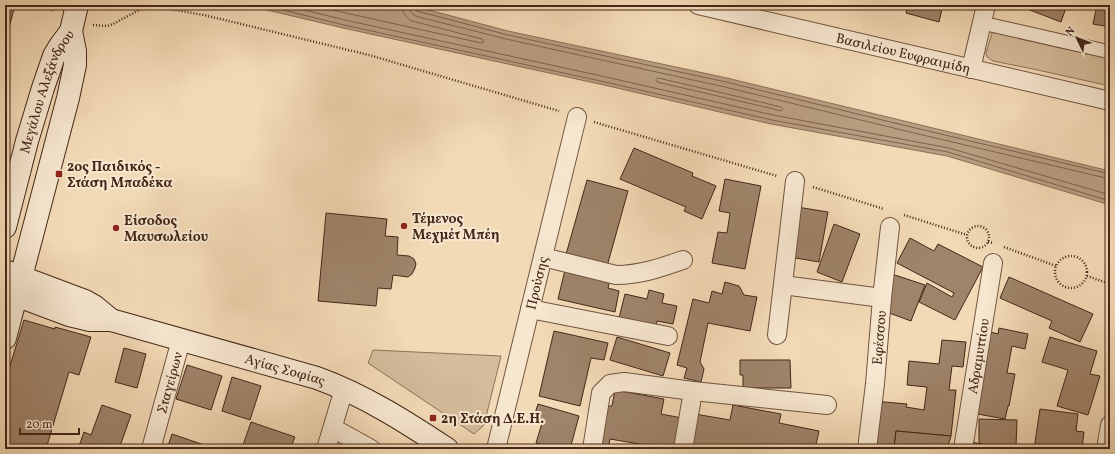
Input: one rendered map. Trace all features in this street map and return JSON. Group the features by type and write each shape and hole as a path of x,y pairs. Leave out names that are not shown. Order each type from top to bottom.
{"main road":[{"name":"Μεγάλου Αλεξάνδρου","path":"5,225 27,141 43,88 54,56 74,18"},
{"name":"Μεγάλου Αλεξάνδρου","path":"5,338 12,284 68,98 74,65 74,18"},
{"name":"Αγίας Σοφίας","path":"12,284 69,315 90,320 111,320 304,373 344,389 398,418 447,449"}],"street":[{"name":"Βασιλείου Ευφραιμίδη","path":"698,5 1110,101"},
{"path":"971,69 986,5"},
{"path":"982,23 1110,52"},
{"name":"Προύσης","path":"496,449 577,117"},
{"path":"777,335 795,181"},
{"name":"Εφέσσου","path":"866,449 875,384 882,298 894,220"},
{"path":"543,257 616,275 642,273 682,260"},
{"name":"Αδραμυττίου","path":"963,449 993,262"},
{"path":"783,284 882,298"},
{"path":"530,309 668,336"},
{"name":"Σταγείρων","path":"151,449 180,340"},
{"path":"592,449 601,393 610,384 624,382 826,405"},
{"path":"326,449 344,389"},
{"path":"683,449 693,391"},
{"path":"1106,449 1110,425"},
{"path":"333,428 371,449"}],"path":[{"path":"74,18 93,24 107,26 142,9 169,9 204,15 369,55 885,209"},
{"path":"894,220 967,235"},
{"path":"975,226 983,227 988,232 988,242 981,248 974,248 968,244 967,241 969,230 975,226"},
{"path":"988,242 996,244"},
{"path":"1004,247 1056,266"},
{"path":"1069,256 1074,256 1084,261 1088,271 1087,276 1081,285 1071,288 1066,287 1062,285 1056,276 1056,266 1059,261 1069,256"},
{"path":"1087,276 1110,284"}],"shaded area":[{"path":"993,30 1110,57 1110,86 993,61 987,57 986,53"},
{"path":"373,350 501,356 484,425 474,434 368,363"}],"water":[{"path":"246,5 410,5 508,31 727,78 1110,171 1110,205 947,156 771,124"}],"building":[{"path":"5,5 15,5 5,43"},
{"path":"908,5 943,5 939,22 906,13"},
{"path":"1017,5 1067,5 1061,22"},
{"path":"1097,5 1110,5 1110,27 1093,24"},
{"path":"634,148 693,173 692,176 716,186 702,219 684,211 686,207 620,179"},
{"path":"725,179 761,186 745,269 712,263 718,232 727,233 730,213 719,211"},
{"path":"587,180 628,191 606,270 565,258"},
{"path":"797,207 828,212 819,262 790,257"},
{"path":"326,213 387,219 385,236 398,237 397,255 409,256 414,259 416,264 412,274 408,277 393,275 391,289 378,288 376,306 318,301"},
{"path":"834,224 860,234 842,282 817,272"},
{"path":"910,238 934,251 938,244 983,267 955,320 919,302 927,283 952,297 954,293 897,263"},
{"path":"565,270 610,280 608,288 619,291 615,312 558,299"},
{"path":"892,274 925,285 911,321 881,310"},
{"path":"1009,277 1093,314 1080,342 1049,328 1052,321 1000,298"},
{"path":"725,282 739,286 744,295 757,297 750,331 708,323 700,362 704,369 701,382 684,378 687,368 677,365 693,299 709,303 712,291 722,294"},
{"path":"649,290 664,294 662,303 677,306 673,324 657,321 656,326 619,318 625,294 647,299"},
{"path":"24,320 91,337 79,375 69,372 46,449 5,449 5,382"},
{"path":"999,328 1028,334 1025,349 1012,346 1007,373 1015,374 1005,419 972,413 987,331 998,334"},
{"path":"554,331 608,343 604,360 591,358 580,406 539,396"},
{"path":"617,337 670,353 663,376 610,360"},
{"path":"1050,337 1097,351 1090,374 1100,376 1088,415 1057,406 1068,370 1042,362"},
{"path":"942,340 966,342 963,367 952,366 949,390 956,390 951,436 896,431 894,449 867,449 873,401 907,404 906,407 924,410 927,387 907,385 909,361 939,364"},
{"path":"124,348 146,354 137,388 115,382"},
{"path":"740,360 790,360 791,388 743,388 743,375 740,375"},
{"path":"187,365 222,376 211,410 176,399"},
{"path":"232,377 261,386 250,420 222,411"},
{"path":"615,390 664,399 661,414 682,418 676,449 610,439 608,449 601,449 605,406 612,406"},
{"path":"538,404 579,416 570,449 558,449 536,443 542,423 533,420"},
{"path":"102,405 131,415 119,449 78,449 84,432 91,435"},
{"path":"733,405 781,414 779,423 819,431 815,449 688,449 695,414 730,420"},
{"path":"1040,409 1078,414 1076,431 1084,432 1082,449 1034,449"},
{"path":"979,419 1017,420 1016,446 979,444"},
{"path":"251,422 295,437 290,449 242,448"},
{"path":"896,431 951,436 947,449 894,449"},
{"path":"172,434 210,447 209,449 167,449"},
{"path":"972,442 998,448 971,449"}],"place":[{"name":"2ος Παιδικός - Στάση Μπαδέκα","path":"59,174"},
{"name":"Τέμενος Μεχμέτ Μπέη","path":"404,226"},
{"name":"Είσοδος Μαυσωλείου","path":"116,228"},
{"name":"2η Στάση Δ.Ε.Η.","path":"433,418"}]}
